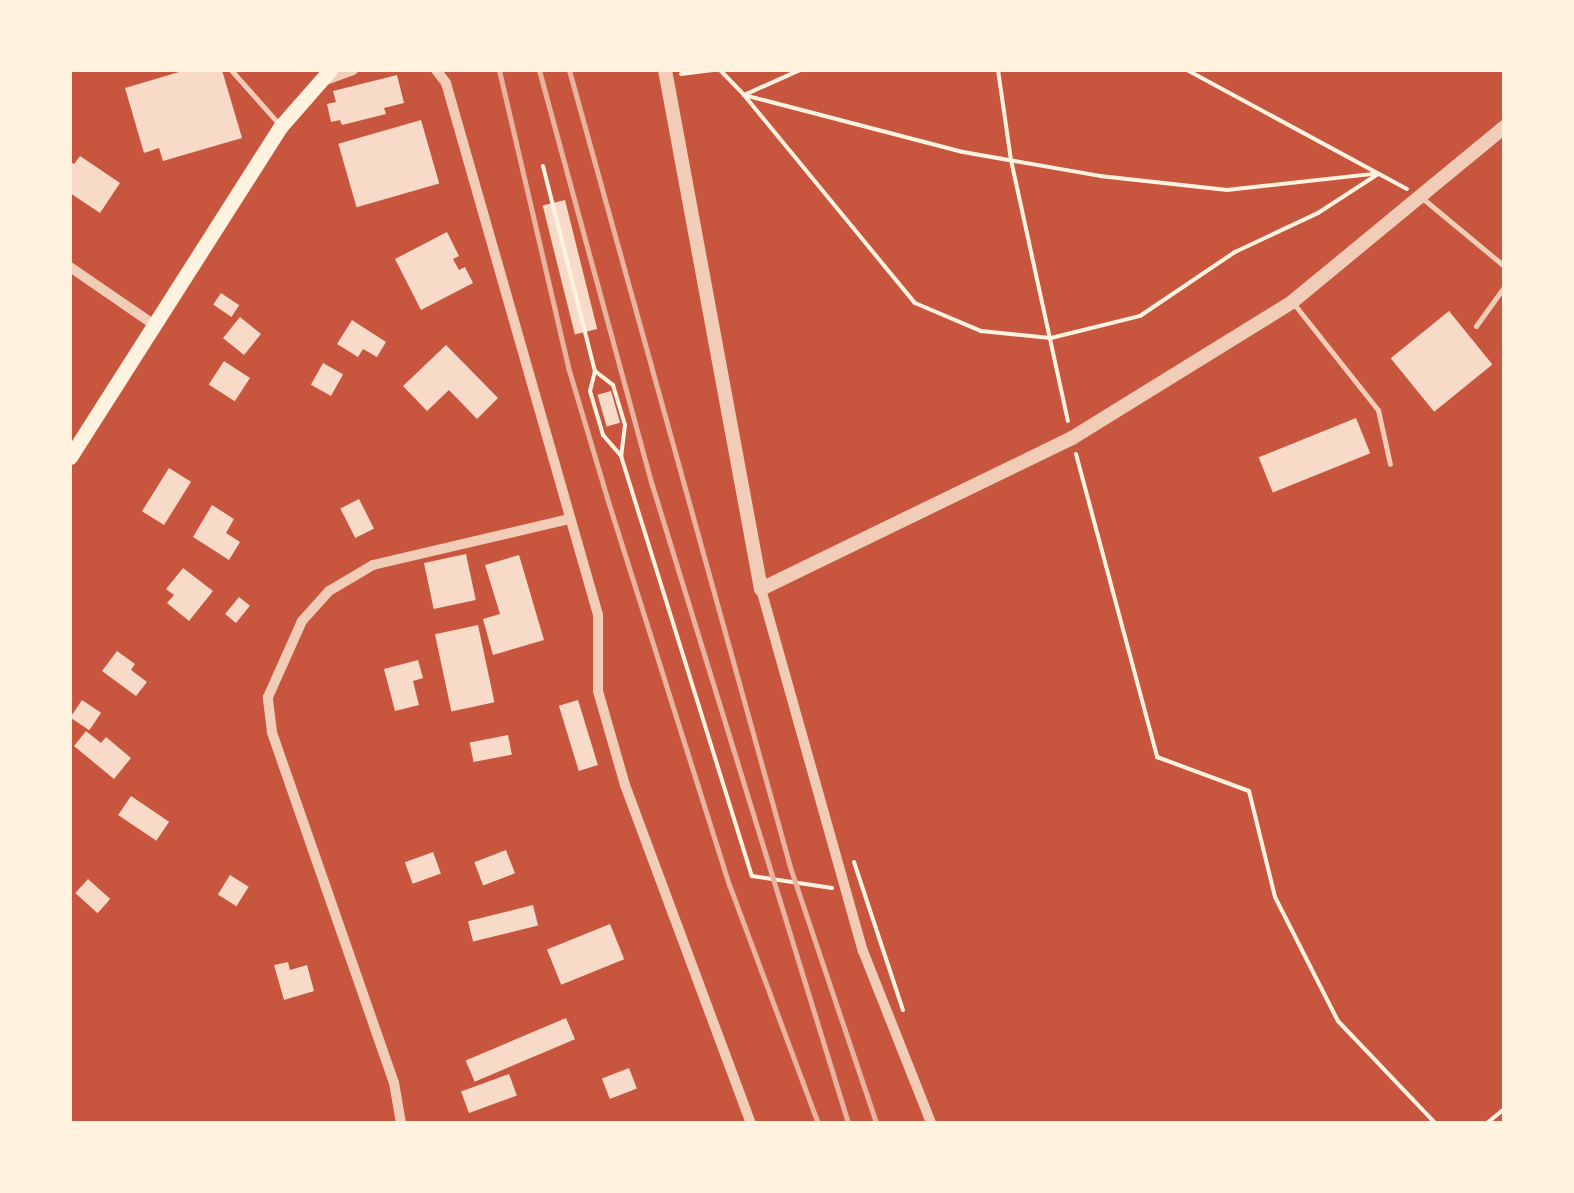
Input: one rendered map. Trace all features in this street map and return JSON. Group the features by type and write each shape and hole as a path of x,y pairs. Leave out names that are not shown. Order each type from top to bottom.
{"main road":[{"path":"70,457 281,126 330,70"}],"street":[{"path":"318,84 352,70"},
{"path":"436,70 446,83 598,616 598,691 624,785 751,1123"},
{"path":"666,70 761,589 863,951 931,1123"},
{"path":"761,589 1072,438 1292,302 1504,127"},
{"path":"70,266 156,326"},
{"path":"402,1123 394,1083 272,732 268,697 302,621 329,591 358,573 373,565 569,519"}],"lane":[{"path":"231,70 281,126"},
{"path":"1418,196 1504,266"},
{"path":"1476,326 1504,287"},
{"path":"1292,302 1378,410 1390,464"}],"path":[{"path":"720,70 915,303 981,331 1051,338 1140,316 1235,252 1318,213 1378,174"},
{"path":"744,95 800,70"},
{"path":"998,70 1011,160 1072,438 1157,756 1249,791 1275,896 1338,1021 1435,1123"},
{"path":"1187,70 1418,196"},
{"path":"744,95 962,152 1227,190 1378,174"},
{"path":"544,166 595,372 590,391 604,435 621,456 752,876 846,890"},
{"path":"595,372 613,385 625,424 621,456"},
{"path":"852,857 908,1027"},
{"path":"1487,1123 1504,1109"}],"building":[{"path":"186,70 222,70 242,138 163,161 159,148 144,153 125,88"},
{"path":"397,75 404,103 384,108 386,114 342,125 340,120 331,122 327,104 336,102 333,91"},
{"path":"421,120 439,183 357,207 338,144"},
{"path":"80,156 120,183 100,213 70,193 70,162 74,164"},
{"path":"565,200 597,329 575,335 543,206"},
{"path":"447,232 459,256 453,259 459,270 465,267 473,283 421,310 395,259"},
{"path":"221,293 239,305 231,317 213,305"},
{"path":"1449,311 1492,365 1434,412 1391,358"},
{"path":"240,317 261,334 244,355 223,338"},
{"path":"352,320 386,342 377,357 363,349 358,357 337,344"},
{"path":"446,345 498,398 477,419 449,390 427,411 403,386"},
{"path":"224,361 250,378 235,401 209,384"},
{"path":"323,363 343,374 331,396 311,385"},
{"path":"611,391 620,423 607,427 598,395"},
{"path":"1356,418 1370,453 1273,493 1259,457"},
{"path":"169,468 191,482 164,525 142,511"},
{"path":"359,499 374,528 355,538 340,509"},
{"path":"212,505 234,519 226,533 240,542 229,560 193,537"},
{"path":"466,554 476,600 434,609 424,563"},
{"path":"519,555 544,640 493,655 483,619 500,614 485,565"},
{"path":"183,568 213,591 189,621 167,603 174,595 166,589"},
{"path":"239,597 250,606 236,623 225,614"},
{"path":"478,625 494,702 451,711 435,634"},
{"path":"117,651 135,664 131,670 147,682 136,696 102,671"},
{"path":"418,660 423,678 413,681 419,705 395,711 384,669"},
{"path":"82,700 101,713 89,730 70,717"},
{"path":"578,700 598,765 579,771 559,706"},
{"path":"86,731 101,743 106,737 131,758 114,779 74,746"},
{"path":"508,735 512,755 474,762 470,742"},
{"path":"131,796 169,822 156,841 118,815"},
{"path":"506,850 515,873 483,886 474,862"},
{"path":"433,852 441,874 413,884 405,862"},
{"path":"230,875 249,887 236,906 218,895"},
{"path":"88,879 110,899 98,913 75,893"},
{"path":"533,905 538,925 473,942 468,921"},
{"path":"610,924 624,959 561,985 547,949"},
{"path":"288,962 290,970 307,965 314,991 284,1000 274,965"},
{"path":"566,1018 575,1039 475,1082 466,1061"},
{"path":"629,1068 637,1089 610,1099 602,1078"},
{"path":"509,1074 517,1096 469,1113 461,1091"}],"railway":[{"path":"499,70 568,367 607,498 730,887 818,1123"},
{"path":"539,70 652,485 848,1123"},
{"path":"569,70 790,867 876,1123"}]}
